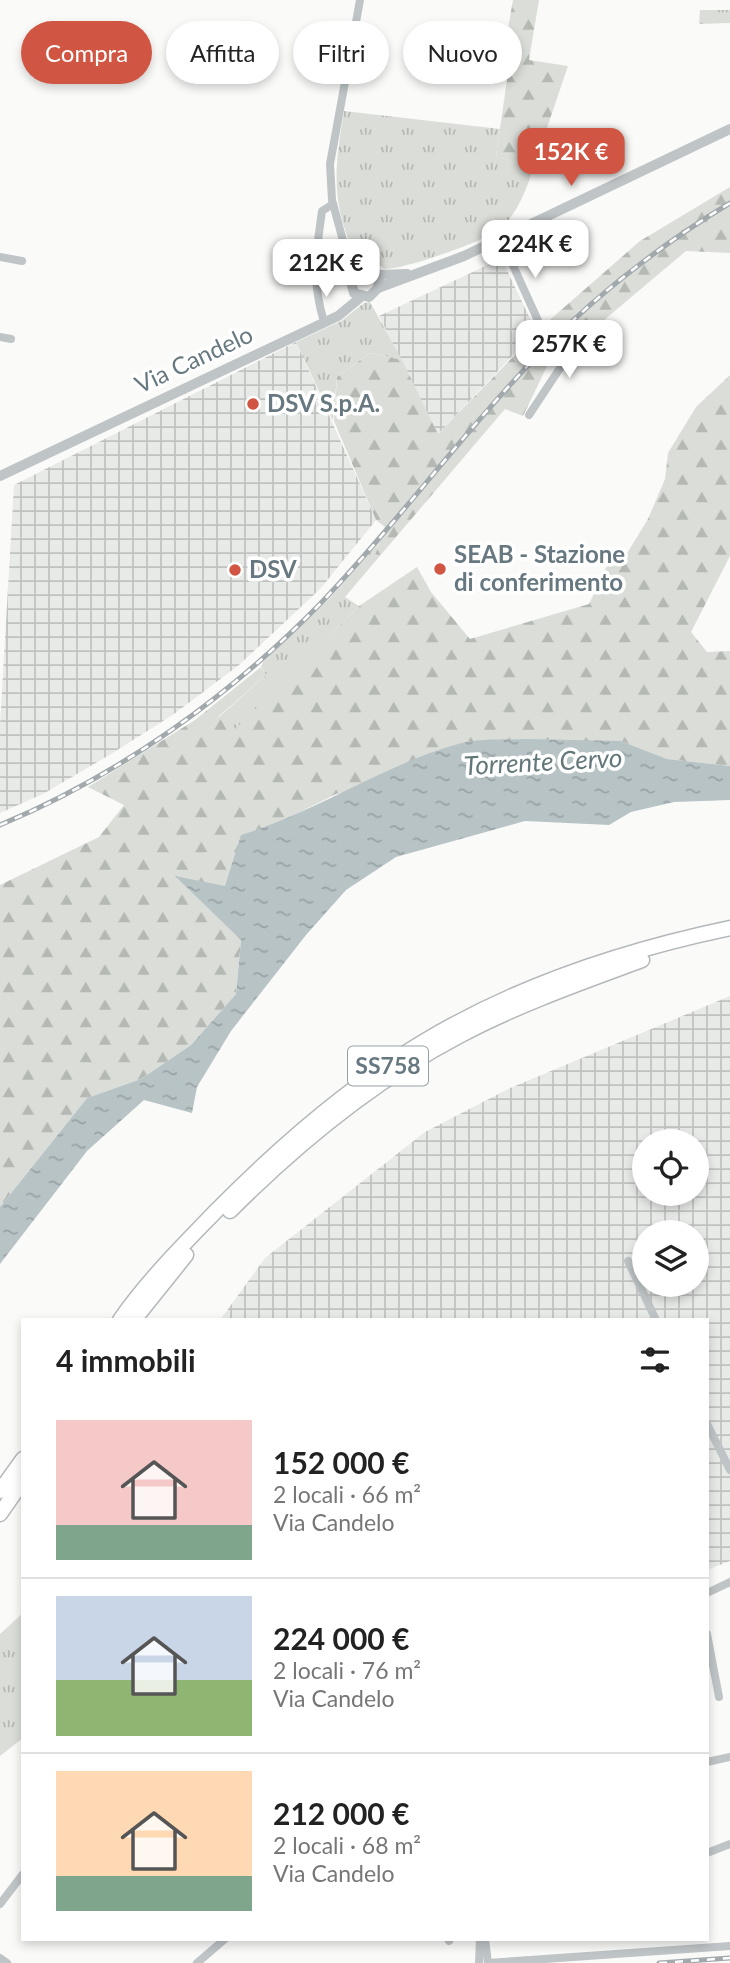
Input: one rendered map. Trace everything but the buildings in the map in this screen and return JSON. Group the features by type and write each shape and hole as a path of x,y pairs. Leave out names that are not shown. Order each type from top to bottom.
{"highway":[{"name":"SS758","path":"122,1318 187,1241 243,1183 350,1092 424,1042 521,994 577,972 675,939 730,928"},
{"name":"SS758","path":"136,1318 191,1250 242,1198 300,1147 396,1073 459,1035 547,996 680,946 730,937"},
{"path":"0,1491 21,1462"},
{"path":"0,1514 21,1483"}],"street":[{"path":"360,0 331,164 333,204 352,274 350,286 354,293 361,297 369,297 378,288 500,239 730,130"},
{"path":"324,322 315,293 314,271 322,207 333,204"},
{"path":"500,239 540,326 568,356 528,415"},
{"path":"346,248 377,275 421,271"},
{"path":"0,257 22,261"},
{"path":"352,274 367,268"},
{"path":"377,275 378,288"},
{"name":"Via Candelo","path":"324,322 344,303 350,286"},
{"name":"Via Candelo","path":"0,476 338,316 361,297"},
{"path":"0,337 11,339"},
{"path":"628,1261 655,1318"},
{"path":"709,1428 730,1469"},
{"path":"709,1592 730,1581"},
{"path":"709,1644 719,1697"},
{"path":"709,1762 730,1757"},
{"path":"709,1852 730,1844"},
{"path":"0,1904 21,1877"},
{"path":"197,1963 223,1941"},
{"path":"479,1963 480,1941"},
{"path":"485,1941 488,1963 730,1946"},
{"path":"0,1958 7,1963"}],"shaded area":[{"path":"496,261 503,262 536,331 438,434 379,316"},
{"name":"DSV S.p.A.","path":"296,342 376,520 321,588 239,665 174,714 111,754 43,794 0,813 0,725 14,485"},
{"path":"730,996 730,1561 709,1569 709,1318 221,1318 265,1258 425,1132 508,1089"}],"green space":[{"path":"513,0 539,0 529,60 568,66 533,169 496,156 506,84 522,84 522,21 509,21"},
{"path":"700,10 730,10 730,23 699,24"},
{"path":"344,111 500,129 496,156 533,169 520,202 505,224 489,235 424,260 384,269 374,260 354,252 341,216 337,166"},
{"path":"730,187 730,253 686,251 572,347 551,358 523,416 505,409 379,557 375,555 385,527 376,520 334,421 337,377 370,353 402,360 438,434 544,325 640,241"},
{"path":"370,302 402,360 370,353 337,377 333,421 296,342 341,321 364,303"},
{"path":"730,375 730,556 691,632 707,652 730,651 730,766 667,759 621,741 336,794 276,824 241,835 241,940 236,994 191,1045 141,1079 87,1098 0,1207 0,885 99,837 124,805 88,787 195,720 261,667 266,675 218,717 235,729 359,606 417,567 431,592 470,639 589,604 612,555 626,555 648,519 665,479 668,453 696,407"},
{"path":"380,540 375,555 379,557 345,597 359,606 235,730 218,718 266,675 261,667 263,662 330,598"},
{"path":"21,1615 21,1740 0,1756 0,1634"}],"water":[{"name":"Torrente Cervo","path":"475,741 621,741 667,759 730,766 730,800 674,802 631,812 609,825 525,821 396,857 346,890 306,935 231,1031 197,1087 192,1113 144,1100 87,1151 0,1264 0,1207 87,1098 141,1079 191,1045 236,994 241,940 175,876 225,886 241,835 296,814 430,753"}],"railway":[{"path":"0,825 45,805 130,757 211,701 249,670 348,574 508,387 558,335 628,274 730,203"},
{"path":"659,1963 730,1958"}],"place":[{"name":"DSV S.p.A.","path":"253,404"},
{"name":"SEAB - Stazione di conferimento","path":"440,569"},
{"name":"DSV","path":"235,570"}]}
